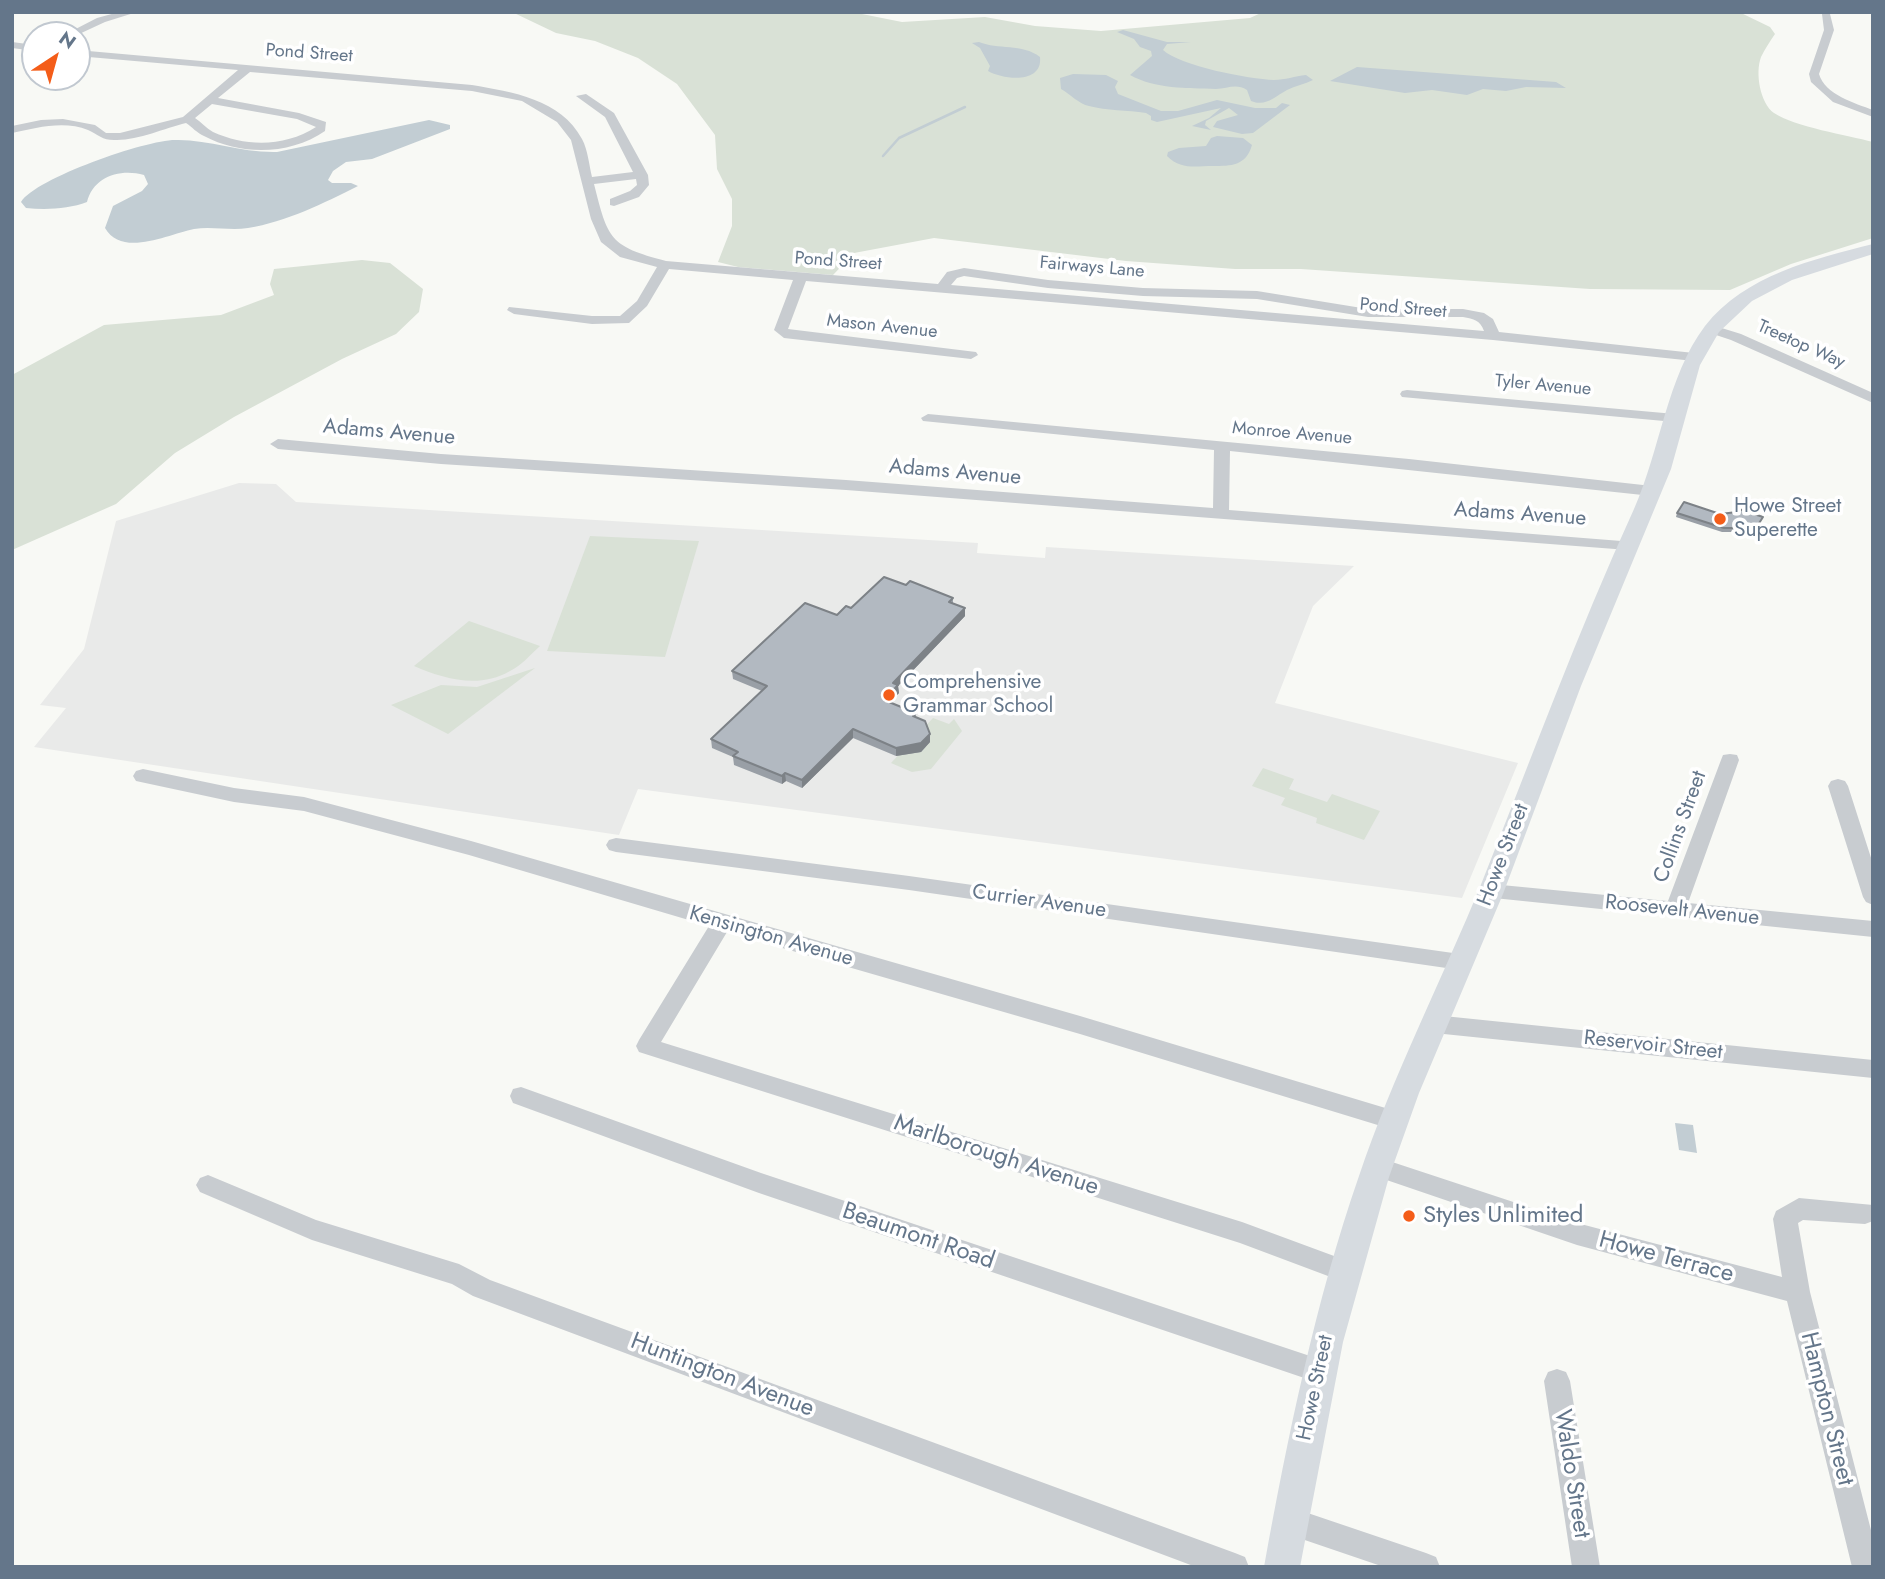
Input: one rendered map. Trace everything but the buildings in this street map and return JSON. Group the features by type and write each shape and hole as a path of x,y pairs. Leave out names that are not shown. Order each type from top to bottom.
{"main road":[{"name":"Howe Street","path":"1282,1567 1319,1371 1343,1272 1377,1167 1652,491 1694,357 1712,329 1739,303 1768,286 1808,269 1873,249"}],"street":[{"path":"91,25 132,12"},
{"path":"1826,16 1829,30 1814,74 1816,82 1837,100 1873,114"},
{"name":"Pond Street","path":"91,54 472,88 525,98 549,110 572,131 577,140 597,219 611,244 634,258 665,265 1493,336 1694,357"},
{"path":"12,130 41,123 63,122 91,127 103,136 120,137 187,119 246,69"},
{"path":"582,96 607,112 644,181 640,190 614,202"},
{"path":"187,119 194,121 202,131 213,136 262,146 287,146 303,141 321,129 322,124 307,118 210,100"},
{"path":"587,181 642,175"},
{"path":"514,310 592,320 624,320 642,303 665,265"},
{"name":"Fairways Lane","path":"941,289 952,275 964,272 1048,284 1143,292 1247,295 1368,313 1472,314 1488,322 1493,336"},
{"name":"Mason Avenue","path":"800,278 781,330 789,335 971,355"},
{"path":"1244,315 1247,295"},
{"name":"Treetop Way","path":"1712,329 1873,398"},
{"name":"Tyler Avenue","path":"1407,394 1675,418"},
{"name":"Monroe Avenue","path":"928,418 1409,464 1652,491"},
{"name":"Adams Avenue","path":"278,443 441,459 846,485 1628,545"},
{"path":"1221,514 1222,448"},
{"name":"Collins Street","path":"1675,910 1730,760"},
{"name":"Kensington Avenue","path":"143,776 234,795 304,804 471,848 721,924 1067,1022 1394,1120"},
{"path":"1838,786 1873,897"},
{"name":"Currier Avenue","path":"616,845 1460,962"},
{"name":"Roosevelt Avenue","path":"1491,892 1873,929"},
{"name":"Marlborough Avenue","path":"721,924 647,1046 1242,1233 1343,1272"},
{"name":"Reservoir Street","path":"1434,1024 1873,1069"},
{"name":"Beaumont Road","path":"521,1096 759,1183 1319,1371"},
{"name":"Howe Terrace","path":"1377,1167 1577,1234 1797,1292"},
{"name":"Huntington Avenue","path":"208,1185 312,1229 459,1275 482,1288 1236,1567"},
{"name":"Hampton Street","path":"1865,1213 1800,1209 1785,1219 1797,1292 1866,1567"},
{"name":"Waldo Street","path":"1557,1381 1586,1567"},
{"path":"1290,1521 1426,1567"}],"shaded area":[{"path":"512,12 852,12 902,22 985,17 1035,26 1101,31 1250,18 1263,12 1739,12 1770,27 1775,34 1759,64 1762,95 1774,113 1822,130 1873,142 1873,238 1791,264 1730,290 1590,289 1301,269 1235,269 1126,261 934,238 854,253 833,275 738,267 718,262 732,226 732,199 717,169 715,135 677,84 638,58 595,41 556,33"},
{"path":"1123,30 1167,42 1191,42 1167,44 1163,50 1184,61 1216,71 1274,80 1306,75 1313,80 1261,103 1251,101 1247,90 1239,87 1216,89 1150,83 1130,75 1152,56 1151,51 1140,47 1134,39 1117,32"},
{"path":"972,43 1026,50 1040,57 1039,66 1029,76 1012,78 995,74 988,71 990,66 980,48"},
{"path":"1357,67 1556,82 1566,88 1526,87 1506,91 1483,89 1467,95 1432,90 1405,93 1330,81"},
{"path":"1073,74 1106,75 1118,81 1115,87 1118,94 1161,111 1178,111 1217,100 1255,108 1276,108 1282,103 1290,105 1253,133 1242,134 1213,127 1217,121 1238,115 1229,108 1206,121 1205,125 1211,130 1192,126 1209,118 1221,108 1157,122 1151,120 1151,116 1146,113 1103,109 1082,103 1061,89 1060,78"},
{"path":"429,120 450,125 450,129 372,159 346,162 333,171 328,180 332,183 351,183 358,186 304,211 262,225 241,229 194,229 146,242 123,242 113,237 105,228 113,206 142,191 148,184 144,175 135,173 109,176 95,186 87,202 80,204 34,209 26,208 21,202 47,182 93,162 141,146 187,140 277,152"},
{"path":"1211,138 1243,138 1252,145 1242,161 1226,166 1188,166 1167,156 1168,152 1179,148 1206,146"},
{"path":"362,260 390,263 423,289 419,312 396,334 342,359 234,417 175,453 116,504 12,550 12,375 104,325 221,315 274,295 270,284 274,269"},
{"name":"Comprehensive Grammar School","path":"239,483 276,484 296,502 978,543 977,553 1045,558 1046,547 1354,566 1313,606 1275,703 1518,763 1462,898 638,789 619,835 34,747 66,708 40,705 84,649 116,521"},
{"path":"590,536 699,541 665,657 547,651"},
{"path":"469,621 540,646 514,669 486,680 449,678 414,666"},
{"path":"535,668 448,734 391,705 441,685 477,687"},
{"path":"933,718 949,724 954,719 962,731 931,769 912,772 891,763"},
{"path":"1263,768 1294,779 1289,789 1327,802 1332,794 1380,811 1364,840 1316,823 1317,818 1281,805 1285,798 1252,786"},
{"path":"1675,1123 1693,1125 1697,1153 1679,1150"}],"waterway":[{"path":"883,156 899,138 965,107"}],"place":[{"name":"Howe Street Superette","path":"1720,519"},
{"name":"Comprehensive Grammar School","path":"889,695"},
{"name":"Styles Unlimited","path":"1409,1216"}]}
